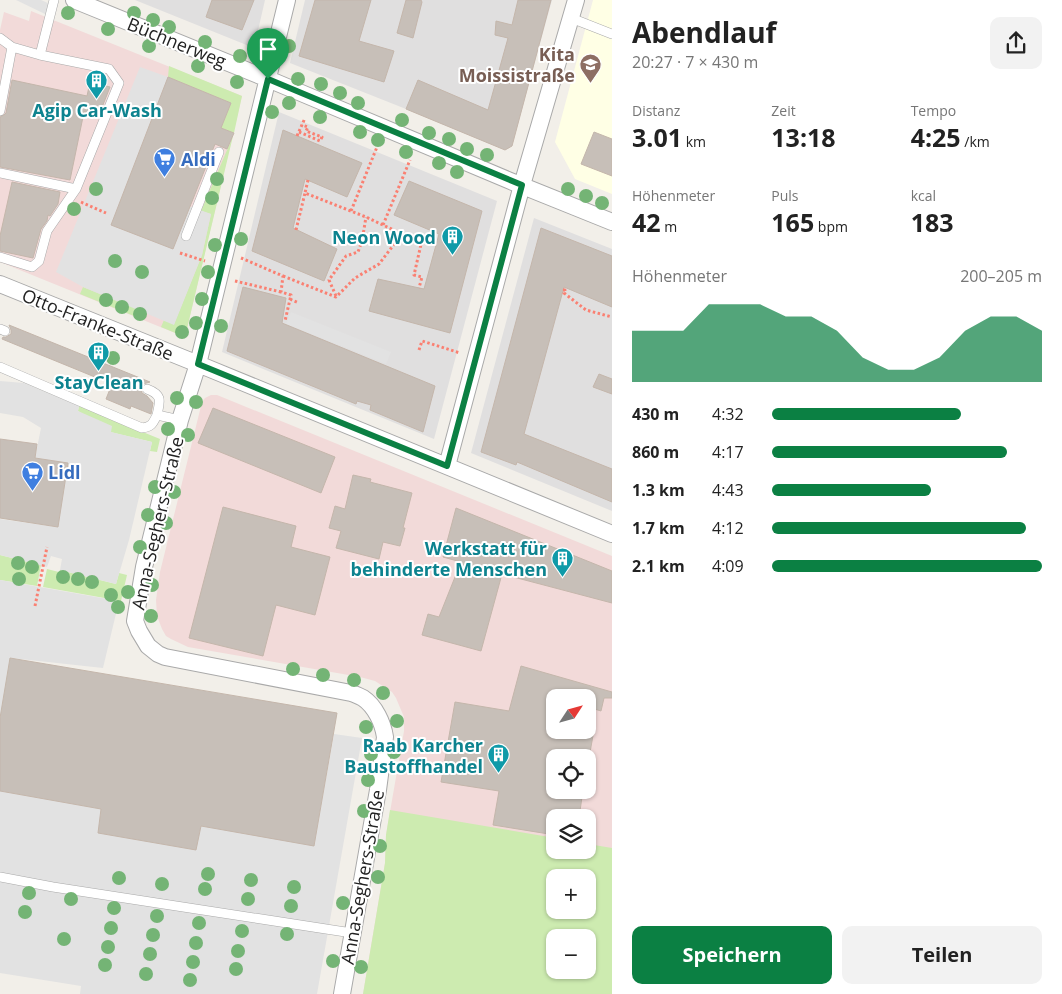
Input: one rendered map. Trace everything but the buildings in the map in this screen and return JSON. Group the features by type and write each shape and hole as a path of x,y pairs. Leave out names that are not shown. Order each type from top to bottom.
{"street":[{"name":"Büchnerweg","path":"74,0 612,222"},
{"name":"Anna-Seghers-Straße","path":"287,0 198,364 180,420 144,567 135,621 148,646 165,657 348,692 363,698 374,709 384,729 385,737 378,790 342,994"},
{"path":"447,466 522,185 576,0"},
{"name":"Otto-Franke-Straße","path":"0,284 612,534"}],"lane":[{"path":"40,55 54,0"},
{"path":"571,18 612,34"},
{"path":"0,38 12,48 109,68 119,83 76,189 47,231 40,261 32,267 0,256"},
{"path":"0,111 12,48"},
{"path":"186,236 219,152"},
{"path":"0,173 76,189"},
{"path":"0,368 142,428 148,428 152,424 160,403 159,397 155,392 147,389"},
{"path":"157,415 180,420"},
{"path":"0,877 52,887 352,932"}],"path":[{"path":"302,125 308,127 306,131 322,137 320,141 298,134 305,118"},
{"path":"350,211 377,146"},
{"path":"383,225 410,160"},
{"path":"296,230 308,180"},
{"path":"76,189 81,202 106,213"},
{"path":"305,193 366,217 402,234 422,240"},
{"path":"336,297 329,280 346,256 358,252 366,217"},
{"path":"420,288 422,277 414,275 423,236 432,238 434,232"},
{"path":"336,297 355,278 379,264 402,234"},
{"path":"180,253 205,262"},
{"path":"241,258 336,297"},
{"path":"282,292 283,276"},
{"path":"236,282 291,295 286,321"},
{"path":"563,290 565,290 564,293 586,310 612,317"},
{"path":"290,299 299,303"},
{"path":"419,350 422,341 461,353"},
{"path":"36,606 47,547"}],"shaded area":[{"path":"16,0 41,0 50,4 45,14"},
{"path":"135,0 265,0 254,48"},
{"path":"305,0 552,0 512,146 505,150 290,63"},
{"name":"Kita Moissistraße","path":"593,0 612,0 612,194 575,179 555,142"},
{"path":"31,11 242,96 185,337 0,262 0,30 4,12 29,21"},
{"path":"140,67 168,77 111,225 173,249 189,206 211,214 202,255 174,325 83,287 56,272"},
{"path":"279,112 497,201 434,439 222,352"},
{"path":"534,218 612,249 612,511 471,453"},
{"path":"291,312 391,352 386,364 286,324"},
{"path":"0,381 24,383 79,406 78,411 112,426 111,432 152,442 129,540 116,584 60,570 62,559 51,556 47,567 0,555 0,519 57,527 68,463 35,458 41,428 23,417 0,413"},
{"path":"211,395 217,395 612,556 612,994 363,994 385,863 386,835 404,731 404,717 392,692 375,681 188,647 166,636 157,616 156,600 160,572 202,402"},
{"path":"0,580 119,601 103,668 11,658 0,718"},
{"path":"334,734 362,738 317,994 80,994 81,986 0,973 0,791 101,809 98,833 196,850 201,826 314,845"}],"green space":[{"path":"169,66 242,96 234,133 221,128 231,103 168,77"},
{"path":"233,136 185,337 161,327 164,320 174,324 202,255 211,214 201,211"},
{"path":"83,287 147,313 144,320 80,294"},
{"path":"79,406 160,439 157,452 150,451 152,442 110,432 78,411"},
{"path":"0,555 41,565 37,586 0,580"},
{"path":"47,569 59,572 60,570 116,584 119,573 127,575 121,601 43,587"},
{"path":"390,810 546,836 546,859 596,859 596,845 612,848 612,994 363,994 385,863 386,835"}],"place":[{"name":"Kita Moissistraße","path":"591,83"},
{"name":"Agip Car-Wash","path":"97,99"},
{"name":"Aldi","path":"165,178"},
{"name":"Neon Wood","path":"452,256"},
{"name":"StayClean","path":"99,371"},
{"name":"Lidl","path":"32,491"},
{"name":"Werkstatt für behinderte Menschen","path":"563,577"},
{"name":"Raab Karcher Baustoffhandel","path":"499,774"}],"route":[{"path":"268,79 522,185 447,466 198,364 268,79"}]}
